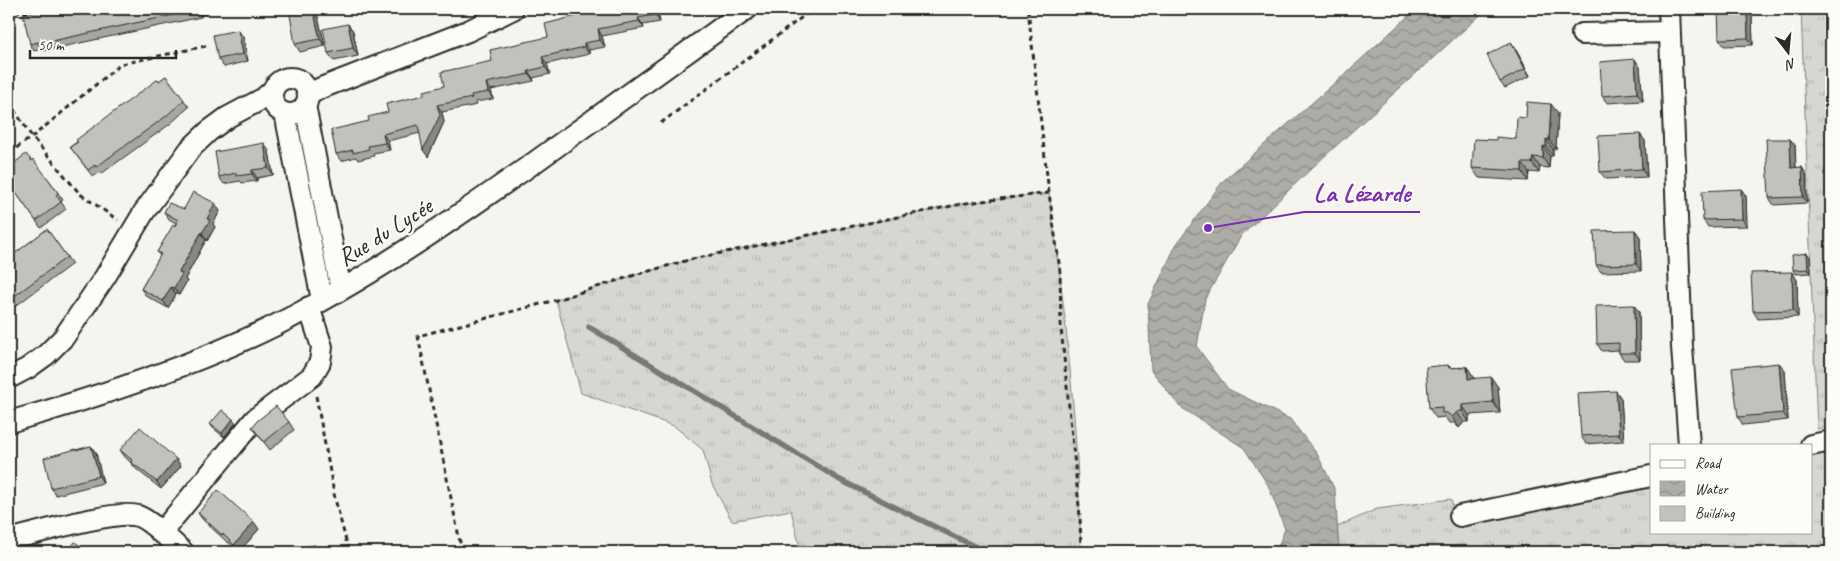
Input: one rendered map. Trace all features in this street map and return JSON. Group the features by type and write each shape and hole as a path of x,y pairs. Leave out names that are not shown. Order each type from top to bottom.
{"street":[{"path":"9,378 28,368 46,355 64,337 134,231 144,212 190,149 209,131 264,98 299,111 305,95 468,31 513,9"},
{"name":"Rue du Lycée","path":"9,422 64,406 199,359 273,326 341,290 437,231 644,85 747,9"},
{"path":"1669,9 1682,347 1689,444"},
{"path":"1582,34 1670,32"},
{"path":"161,532 255,419 312,376 320,362 322,347 276,85 284,79 294,78 305,95 341,290"},
{"path":"1812,445 1831,441"},
{"path":"1460,516 1650,476"},
{"path":"9,540 118,514 138,516 161,532 184,552"}],"path":[{"path":"16,9 20,13 42,9"},
{"path":"661,123 813,9"},
{"path":"1028,9 1049,193 1060,270 1061,328 1080,516 1080,552"},
{"path":"9,154 121,64 206,46"},
{"path":"9,102 32,137 80,194 134,231"},
{"path":"462,552 418,336 556,300 692,259 966,203 1049,193"},
{"path":"312,376 335,499 349,552"}],"green space":[{"path":"1801,9 1831,9 1831,426 1817,429"},
{"path":"1049,193 1061,282 1070,372 1081,552 801,552 791,510 732,521 712,484 703,450 674,426 581,393 556,300 692,259 966,203"},
{"path":"1831,449 1831,552 1339,552 1337,527 1377,509 1451,499 1457,523 1650,485 1650,534 1812,534 1812,453"}],"water":[{"path":"1416,9 1487,9 1315,165 1241,236 1205,299 1197,347 1228,389 1290,419 1317,454 1335,490 1339,552 1276,552 1285,529 1268,485 1244,448 1179,406 1151,370 1148,304 1176,245 1223,181"}],"building":[{"path":"289,9 313,9 320,39 295,44"},
{"path":"603,9 653,9 655,15 638,18 639,21 598,29 600,40 584,43 584,47 542,57 545,67 528,71 529,74 486,83 488,92 471,95 472,98 437,105 440,115 423,150 418,125 383,134 385,143 368,146 369,149 353,153 353,150 336,154 331,130 369,121 368,117 388,112 386,104 424,95 424,91 444,86 441,72 492,61 490,50 548,37 545,24"},
{"path":"1747,9 1748,38 1719,39 1718,10"},
{"path":"31,10 196,10 38,44 38,42 30,44 23,14 32,13"},
{"path":"348,24 353,48 328,53 323,29"},
{"path":"238,30 243,54 218,59 213,35"},
{"path":"1511,42 1525,69 1500,82 1487,55"},
{"path":"1635,59 1637,93 1602,96 1600,62"},
{"path":"166,76 184,100 165,117 96,167 95,165 88,170 70,147 78,142 76,140 158,79 159,81"},
{"path":"1527,102 1551,104 1549,140 1546,139 1546,147 1543,146 1543,158 1533,157 1532,163 1522,163 1522,171 1472,168 1474,139 1496,140 1496,137 1516,139 1517,117 1526,118"},
{"path":"1640,134 1642,169 1600,172 1598,136"},
{"path":"1766,139 1790,139 1791,168 1802,167 1803,197 1769,198"},
{"path":"264,143 268,168 252,170 252,174 236,176 236,173 219,177 215,152"},
{"path":"26,154 32,161 33,159 49,180 58,193 56,195 61,202 36,221 9,183 9,167"},
{"path":"1741,189 1742,219 1703,220 1702,191"},
{"path":"193,192 215,203 207,219 210,220 179,272 182,274 174,288 171,287 163,301 141,289 161,254 157,252 178,220 164,212 169,203 184,209"},
{"path":"47,229 67,257 9,300 9,258"},
{"path":"1635,230 1636,264 1596,265 1594,231"},
{"path":"1807,253 1808,269 1793,270 1792,255"},
{"path":"1792,272 1793,310 1753,311 1751,273"},
{"path":"1634,305 1635,353 1619,353 1619,343 1597,344 1596,306"},
{"path":"1779,363 1783,413 1738,417 1732,368"},
{"path":"1448,365 1449,368 1467,367 1468,379 1491,377 1493,402 1462,405 1462,411 1457,412 1452,417 1447,413 1442,413 1442,407 1429,408 1426,367"},
{"path":"1616,391 1619,434 1581,436 1578,393"},
{"path":"276,406 289,422 264,442 252,427"},
{"path":"222,410 233,419 222,433 210,424"},
{"path":"140,427 176,459 157,482 131,462 132,460 120,450"},
{"path":"91,446 99,476 51,488 44,458"},
{"path":"218,490 254,522 234,545 198,513"},
{"path":"75,542 89,552 67,552"},
{"path":"315,545 317,552 289,552 288,549"}],"waterway":[{"path":"589,327 840,480 986,552"},
{"path":"1199,552 1219,549 1227,552"}],"place":[{"name":"La Lézarde","path":"1208,228"}]}
